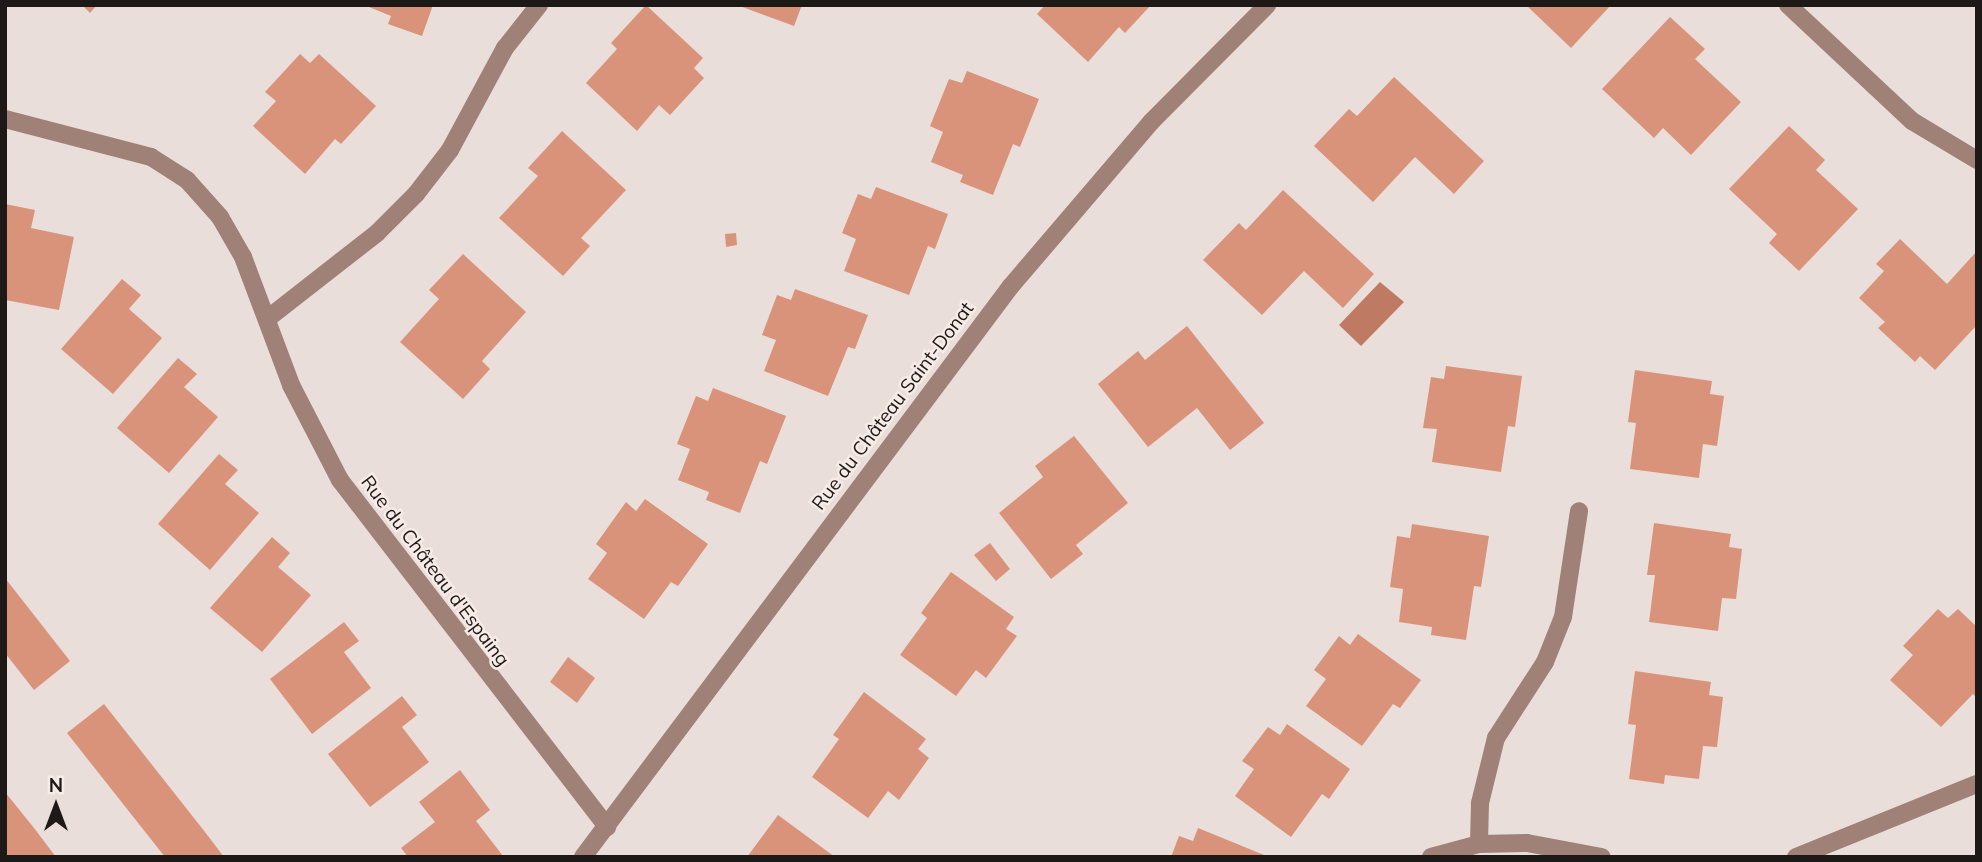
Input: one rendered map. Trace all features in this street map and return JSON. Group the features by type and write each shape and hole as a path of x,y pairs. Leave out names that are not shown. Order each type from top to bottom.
{"street":[{"path":"267,319 377,233 416,194 450,150 505,48 540,5"},
{"name":"Rue du Château Saint-Donat","path":"583,857 922,399 1011,286 1151,122 1267,5"},
{"path":"1788,5 1912,121 1977,160"},
{"name":"Rue du Château d'Espaing","path":"5,119 151,156 187,180 220,217 237,247 291,384 340,481 607,827"},
{"path":"1479,844 1480,803 1496,738 1545,662 1563,617 1579,511"},
{"path":"1796,857 1977,784"},
{"path":"1431,857 1479,844 1527,843 1602,857"}],"shaded area":[{"path":"1380,282 1404,302 1361,346 1339,325"}],"building":[{"path":"82,5 97,5 90,13"},
{"path":"364,5 433,5 422,36 388,24 391,16"},
{"path":"646,5 703,58 694,68 704,78 670,115 659,105 637,131 586,83 617,49 611,43"},
{"path":"737,5 802,5 794,26"},
{"path":"1045,5 1151,5 1125,33 1119,27 1088,62 1037,14"},
{"path":"1526,5 1611,5 1571,48"},
{"path":"1670,17 1705,49 1695,59 1741,102 1691,155 1663,128 1654,138 1602,89"},
{"path":"300,54 310,63 319,54 376,106 341,144 335,139 305,174 253,126 276,101 265,92"},
{"path":"967,71 1039,99 1020,147 1013,144 993,195 960,182 963,175 931,162 943,132 930,126 949,79 962,83"},
{"path":"1394,77 1484,161 1454,194 1415,157 1373,202 1314,146 1349,109 1357,116"},
{"path":"1789,126 1825,160 1816,170 1858,209 1799,271 1769,243 1777,234 1729,189"},
{"path":"562,131 626,190 581,238 590,246 563,276 499,218 538,176 528,168"},
{"path":"876,187 948,214 935,249 928,246 909,295 844,271 856,239 842,233 858,194 871,199"},
{"path":"1283,190 1374,274 1343,308 1304,271 1262,315 1203,260 1239,223 1246,230"},
{"path":"5,204 35,210 31,228 74,237 59,310 5,300"},
{"path":"736,233 737,245 726,247 725,234"},
{"path":"1900,239 1947,284 1977,251 1977,325 1935,370 1920,356 1915,362 1878,328 1885,322 1859,298 1884,271 1876,264"},
{"path":"463,254 526,312 482,361 490,369 463,399 400,342 439,299 429,290"},
{"path":"122,279 141,295 129,309 162,338 113,394 61,349"},
{"path":"795,289 868,315 855,349 848,347 828,396 764,371 776,340 762,335 777,295 791,300"},
{"path":"1187,326 1264,423 1230,450 1197,408 1148,447 1098,384 1138,351 1145,360"},
{"path":"178,358 197,374 184,387 218,417 169,473 117,428"},
{"path":"1446,366 1522,376 1515,427 1508,426 1501,472 1432,462 1437,429 1423,428 1431,377 1444,379"},
{"path":"1635,370 1712,381 1710,394 1724,396 1717,446 1703,444 1699,478 1630,469 1636,423 1628,422"},
{"path":"713,388 786,416 767,464 760,461 740,513 706,500 709,492 678,480 690,449 677,444 696,396 708,401"},
{"path":"1074,436 1128,503 1076,545 1083,554 1051,579 999,513 1043,477 1035,466"},
{"path":"219,454 238,470 225,484 259,513 210,570 158,524"},
{"path":"645,499 708,544 678,586 671,582 644,619 588,579 607,553 596,544 626,502 636,511"},
{"path":"1654,523 1731,534 1729,547 1742,549 1736,599 1722,598 1718,631 1649,622 1655,575 1647,575"},
{"path":"1412,524 1489,536 1481,587 1474,586 1466,640 1431,635 1432,627 1399,622 1403,589 1390,587 1397,536 1410,538"},
{"path":"272,537 290,553 278,567 311,595 262,652 210,608"},
{"path":"990,543 1010,569 996,581 974,555"},
{"path":"951,572 1014,617 1006,629 1017,636 986,678 976,670 956,696 900,655 927,618 921,613"},
{"path":"5,578 70,661 34,690 5,653"},
{"path":"1938,609 1948,618 1958,609 1977,627 1977,698 1973,694 1941,727 1890,680 1913,655 1903,646"},
{"path":"344,622 359,641 344,652 371,688 312,734 270,679"},
{"path":"1358,634 1421,680 1400,708 1393,704 1362,746 1306,706 1326,679 1314,670 1339,636 1350,645"},
{"path":"568,657 595,678 577,703 550,682"},
{"path":"1635,671 1711,682 1709,695 1723,697 1717,747 1703,746 1699,779 1665,775 1664,784 1629,779 1636,725 1628,724"},
{"path":"864,692 926,739 918,749 929,758 899,800 888,791 868,818 812,777 839,739 833,735"},
{"path":"402,696 417,715 402,727 429,762 370,807 328,754"},
{"path":"104,704 224,857 165,857 67,733"},
{"path":"1287,724 1350,769 1329,799 1322,794 1291,837 1235,796 1254,769 1242,761 1268,727 1280,735"},
{"path":"460,770 490,810 476,821 503,856 408,857 401,848 435,822 419,802"},
{"path":"5,792 34,828 56,857 5,857"},
{"path":"778,815 835,857 747,857"},
{"path":"1198,828 1269,857 1171,857 1179,836 1193,841"}]}
